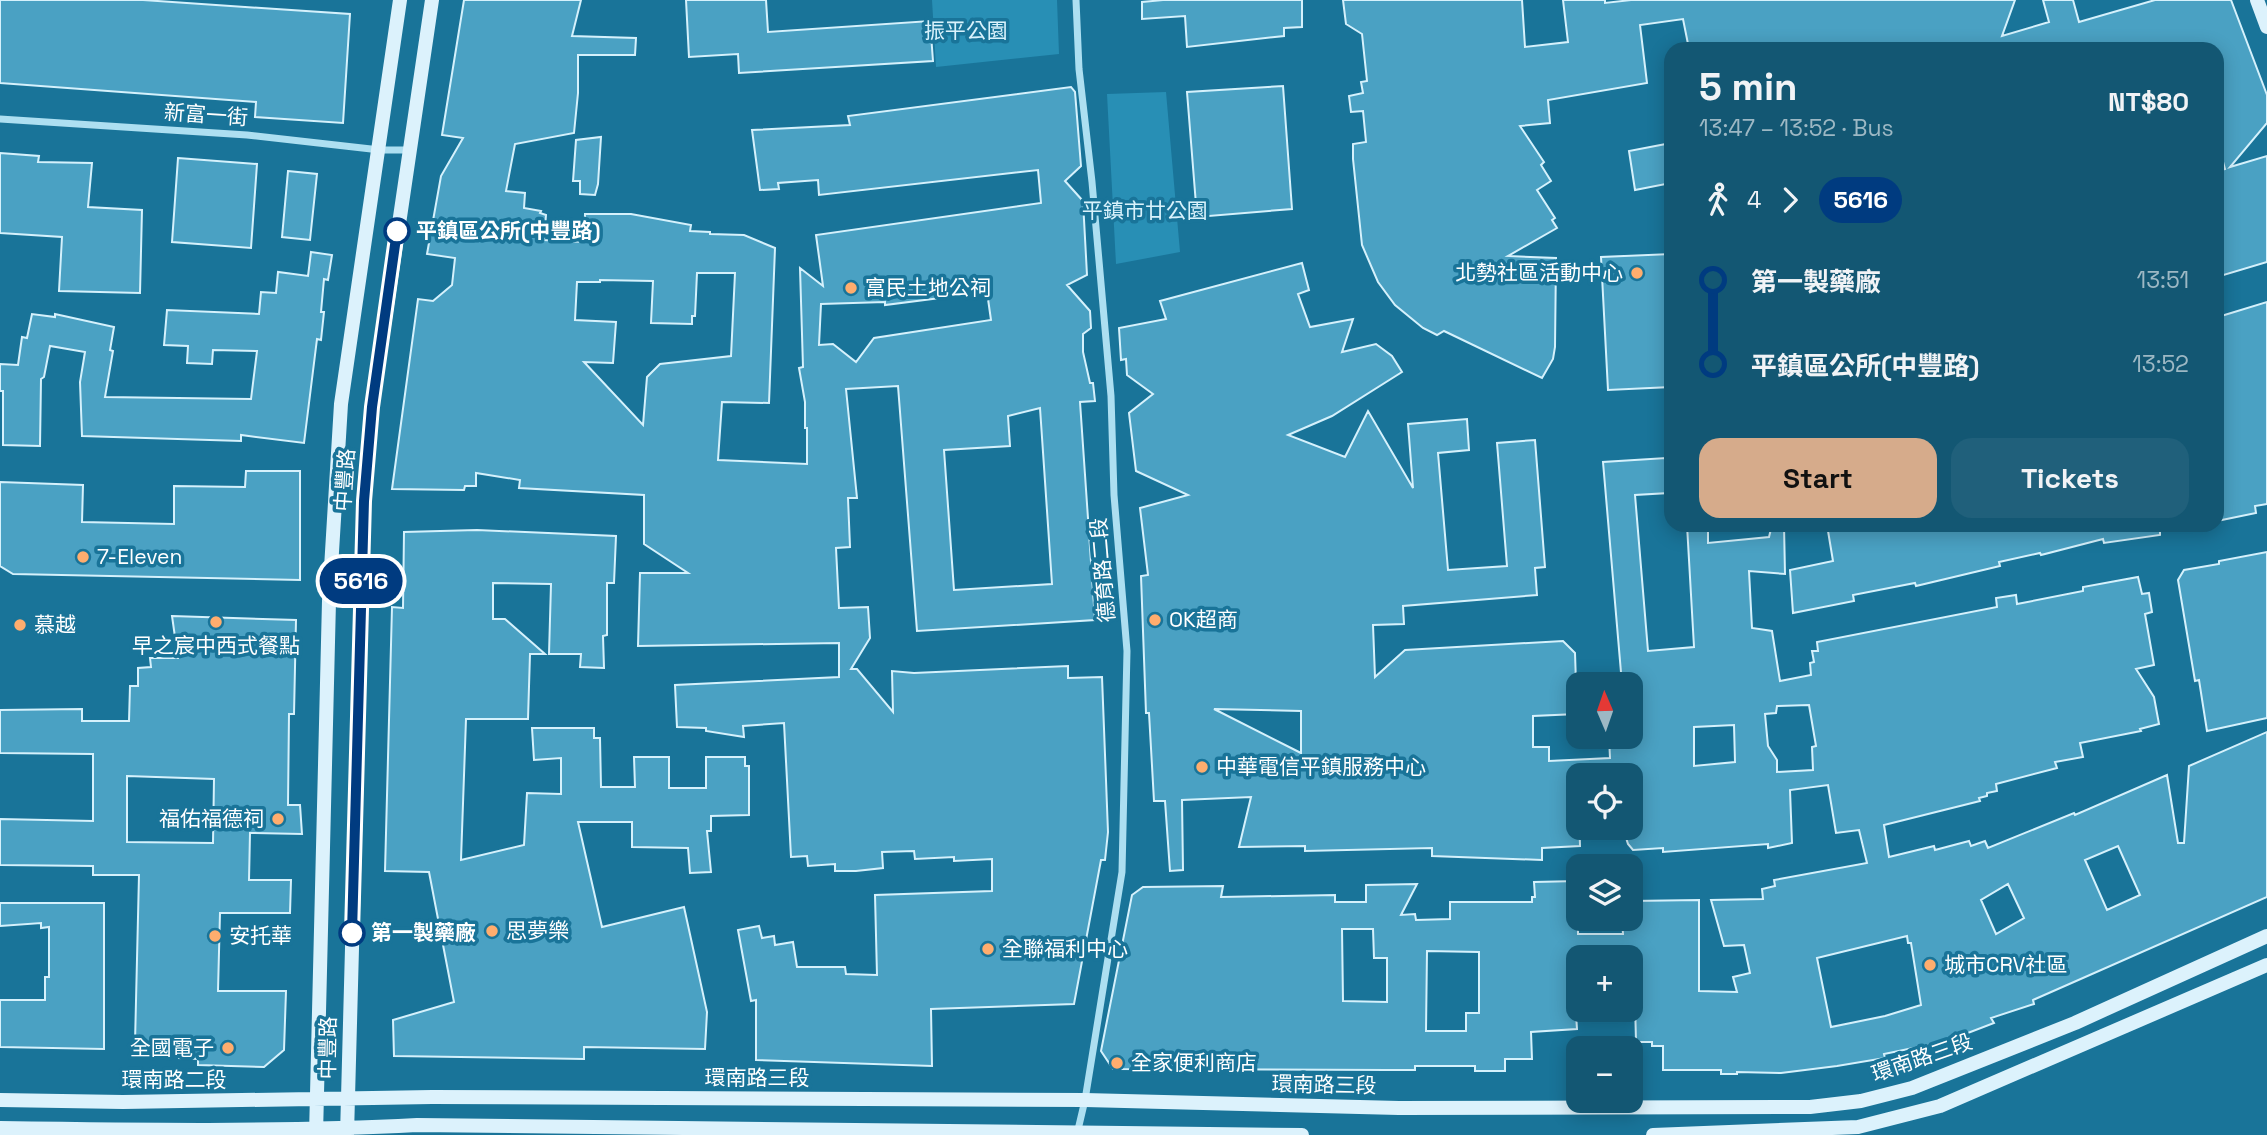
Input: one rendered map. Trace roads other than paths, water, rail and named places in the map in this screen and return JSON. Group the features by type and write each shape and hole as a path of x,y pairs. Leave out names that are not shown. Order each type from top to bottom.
{"main road":[{"name":"中豐路","path":"316,1132 329,601 341,404 400,0"},
{"name":"中豐路","path":"347,1132 364,501 372,407 432,0"},
{"path":"2257,0 2267,27"},
{"name":"環南路三段","path":"348,1099 432,1097 1085,1100 1399,1108 1810,1107 1861,1101 1912,1088 2075,1023 2267,936"},
{"path":"1653,1135 1858,1127 1940,1105 2267,965"},
{"name":"環南路二段","path":"0,1100 348,1099"},
{"path":"0,1128 347,1132 417,1125 1302,1135"}],"street":[{"name":"德育路二段","path":"1076,0 1079,69 1111,396 1114,495 1127,651 1122,872 1078,1133"},
{"name":"新富一街","path":"0,119 247,135 380,150 409,150"}],"place":[{"name":"平鎮區公所(中豐路)","path":"397,231"},
{"name":"北勢社區活動中心","path":"1637,273"},
{"name":"富民土地公祠","path":"851,288"},
{"name":"7-Eleven","path":"83,557"},
{"name":"OK超商","path":"1155,620"},
{"name":"早之宸中西式餐點","path":"216,622"},
{"name":"慕越","path":"20,625"},
{"name":"中華電信平鎮服務中心","path":"1202,767"},
{"name":"福佑福德祠","path":"278,819"},
{"name":"思夢樂","path":"492,931"},
{"name":"第一製藥廠","path":"352,933"},
{"name":"安托華","path":"215,936"},
{"name":"全聯福利中心","path":"988,949"},
{"name":"城市CRV社區","path":"1930,965"},
{"name":"全國電子","path":"228,1048"},
{"name":"全家便利商店","path":"1117,1063"}],"park label":[{"name":"振平公園","path":"966,31"},
{"name":"平鎮市廿公園","path":"1145,211"}]}
